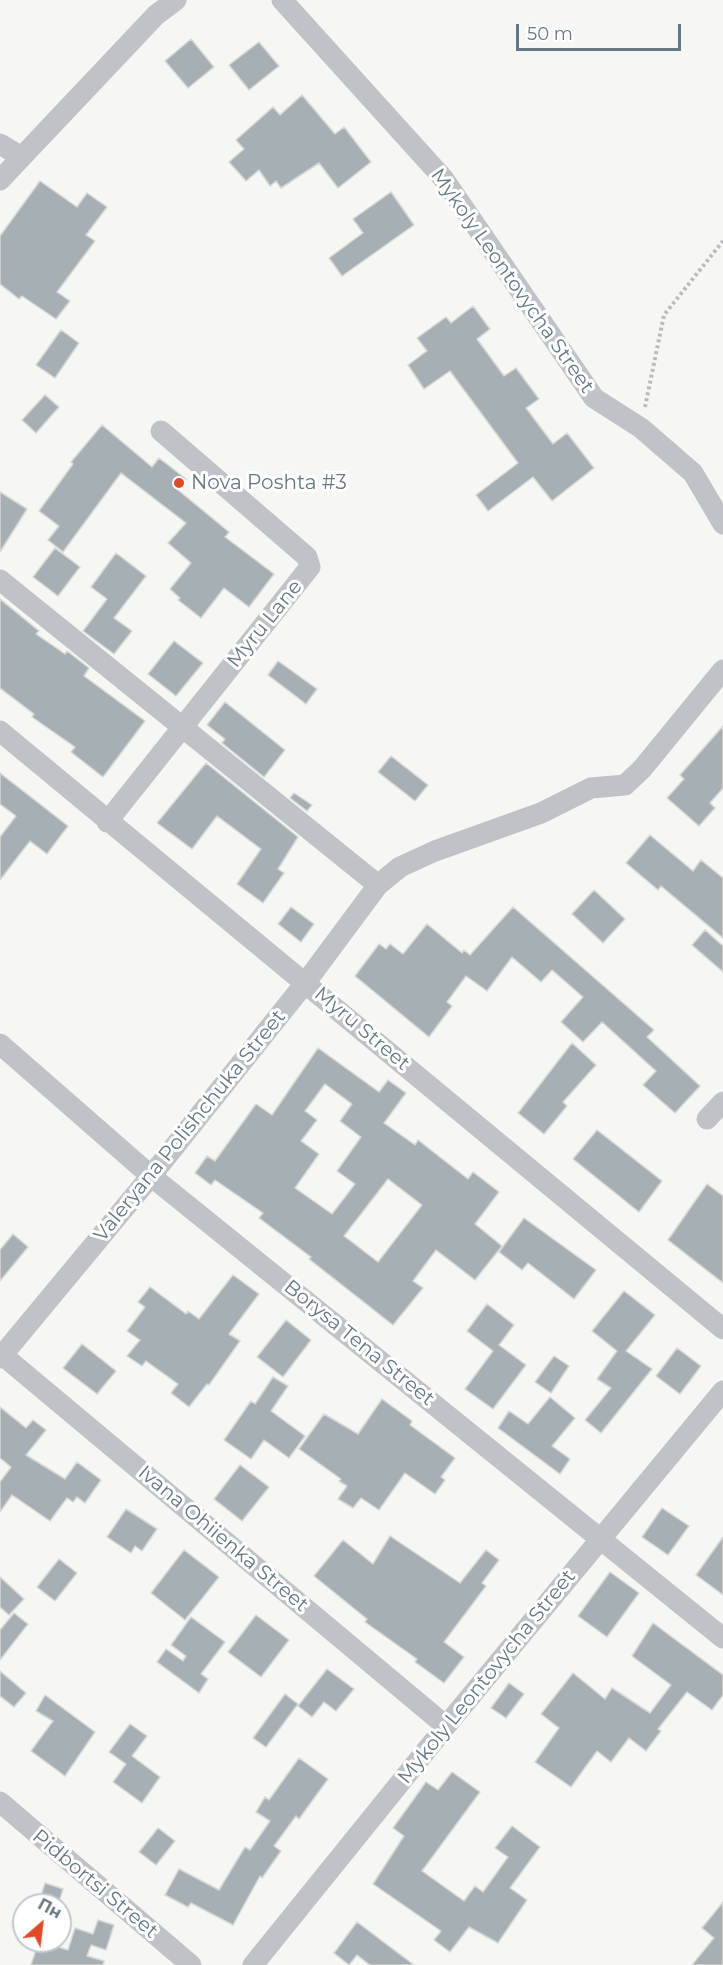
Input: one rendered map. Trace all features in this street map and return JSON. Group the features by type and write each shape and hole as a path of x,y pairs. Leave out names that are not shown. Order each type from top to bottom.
{"street":[{"path":"0,180 20,156 156,15 176,0"},
{"name":"Mykoly Leontovycha Street","path":"282,0 443,178 594,398 640,428 693,473 723,524"},
{"path":"0,144 20,156"},
{"name":"Myru Lane","path":"107,822 308,571 310,561 161,431"},
{"path":"0,580 378,885"},
{"name":"Valeryana Polishchuka Street","path":"1,1355 152,1176 306,982 378,885 400,867 435,851 541,813 591,788 625,785 642,769 723,670"},
{"name":"Myru Street","path":"0,731 107,822 306,982 723,1329"},
{"name":"Borysa Tena Street","path":"0,1044 152,1176 602,1537 723,1638"},
{"path":"707,1119 723,1102"},
{"name":"Ivana Ohiienka Street","path":"1,1355 446,1726"},
{"name":"Mykoly Leontovycha Street","path":"253,1965 446,1726 723,1391"},
{"name":"Pidbortsi Street","path":"0,1802 191,1965"}],"path":[{"path":"640,428 664,315 723,242"}],"building":[{"path":"191,39 214,67 188,88 165,61"},
{"path":"259,42 279,66 249,90 229,65"},
{"path":"302,95 335,134 344,127 371,162 338,188 319,163 281,188 276,181 270,186 259,170 246,181 229,162 244,149 236,140 273,107 280,115"},
{"path":"40,181 77,207 87,193 107,207 86,235 95,241 57,292 70,301 56,319 22,296 19,299 0,284 0,236"},
{"path":"391,192 414,225 342,276 329,258 363,233 353,219"},
{"path":"473,306 490,329 477,339 504,376 516,368 539,399 526,408 553,444 567,433 594,468 552,501 533,477 488,511 476,495 518,463 450,371 424,389 408,365 427,351 417,338 446,317 451,323"},
{"path":"61,330 79,343 55,378 36,365"},
{"path":"45,395 59,407 36,433 22,420"},
{"path":"102,425 152,467 159,458 186,479 178,490 229,532 225,537 274,574 249,607 224,588 201,618 178,600 180,598 170,589 191,563 168,543 186,523 121,473 63,552 48,540 59,526 39,511 73,464 71,462"},
{"path":"0,492 27,509 0,552"},
{"path":"55,548 80,567 58,596 33,577"},
{"path":"116,553 146,576 114,618 132,631 114,654 83,631 107,599 91,587"},
{"path":"0,599 39,631 36,634 65,654 67,651 89,668 84,676 145,721 103,777 71,752 75,747 32,717 34,714 0,688"},
{"path":"174,641 203,663 176,696 148,674"},
{"path":"278,661 317,689 306,704 268,675"},
{"path":"225,702 285,750 264,777 222,743 225,739 207,725"},
{"path":"723,726 723,788 710,803 715,808 699,826 667,798 684,779 680,775"},
{"path":"391,756 428,785 415,801 378,772"},
{"path":"206,763 298,837 278,869 284,873 263,903 237,884 261,849 217,816 192,849 157,823"},
{"path":"0,773 68,826 47,854 30,841 0,880 0,837 16,816 0,804"},
{"path":"294,793 312,805 307,811 290,798"},
{"path":"650,835 693,871 701,860 723,878 723,938 661,886 658,890 626,863"},
{"path":"594,890 625,919 603,943 572,914"},
{"path":"291,907 314,924 301,942 278,924"},
{"path":"513,907 654,1030 647,1037 700,1086 675,1113 643,1085 656,1071 602,1022 583,1042 561,1022 583,997 552,970 541,982 512,957 487,991 466,976 447,1002 452,1006 429,1037 355,976 379,944 386,949 390,944 403,954 427,924 462,953 464,950 470,955"},
{"path":"705,930 723,946 723,972 692,945"},
{"path":"572,1043 596,1065 563,1102 567,1106 544,1134 518,1113"},
{"path":"318,1048 379,1092 388,1080 406,1093 384,1123 415,1145 418,1140 468,1179 473,1172 499,1192 475,1224 502,1246 475,1280 436,1250 413,1281 423,1288 393,1325 309,1259 311,1257 259,1218 263,1213 215,1180 211,1185 195,1173 207,1156 215,1161 256,1104 272,1115","holes":["325,1084 352,1104 340,1121 361,1137 337,1171 355,1184 332,1214 295,1188 319,1154 301,1141 317,1120 305,1111","388,1179 422,1205 378,1262 344,1236"]},
{"path":"597,1130 662,1181 639,1212 573,1159"},
{"path":"707,1184 723,1196 723,1283 668,1240"},
{"path":"524,1218 596,1270 574,1299 528,1263 522,1270 499,1252"},
{"path":"13,1234 28,1247 0,1281 0,1250"},
{"path":"233,1275 259,1294 229,1334 240,1341 209,1385 207,1384 189,1407 171,1393 178,1384 146,1361 142,1366 127,1356 140,1340 127,1331 145,1307 138,1302 150,1287 186,1314 188,1311 199,1319"},
{"path":"624,1291 655,1315 626,1351 652,1369 601,1433 585,1420 611,1388 597,1379 617,1351 592,1331"},
{"path":"487,1304 514,1325 499,1345 526,1365 493,1409 465,1389 493,1351 467,1331"},
{"path":"286,1320 311,1340 283,1377 257,1357"},
{"path":"82,1344 116,1371 97,1394 63,1368"},
{"path":"677,1348 701,1366 680,1394 656,1376"},
{"path":"554,1356 569,1366 551,1393 535,1382"},
{"path":"273,1377 288,1386 271,1411 305,1436 289,1458 264,1440 251,1459 224,1440 251,1401 255,1404"},
{"path":"550,1397 575,1418 552,1446 570,1459 560,1474 498,1428 509,1411 528,1424"},
{"path":"382,1399 412,1421 410,1425 455,1458 441,1477 445,1480 435,1494 405,1473 379,1510 361,1498 353,1508 338,1499 347,1486 339,1481 341,1479 299,1449 324,1414 358,1434"},
{"path":"0,1407 26,1428 33,1420 46,1430 26,1455 65,1479 77,1462 101,1480 85,1503 77,1497 73,1502 67,1498 50,1521 12,1495 0,1512 0,1482 11,1467 0,1458"},
{"path":"240,1465 269,1487 242,1521 214,1499"},
{"path":"662,1508 689,1526 668,1555 642,1537"},
{"path":"126,1509 157,1529 142,1551 135,1546 131,1553 107,1537"},
{"path":"390,1536 460,1583 486,1550 499,1560 482,1583 486,1586 444,1642 464,1657 444,1683 415,1662 417,1659 365,1622 367,1619 314,1576 343,1540 373,1564"},
{"path":"723,1537 723,1595 696,1575"},
{"path":"184,1550 219,1577 185,1620 151,1593"},
{"path":"59,1559 77,1573 55,1601 37,1587"},
{"path":"610,1572 639,1593 607,1637 578,1616"},
{"path":"0,1577 24,1599 9,1615 0,1607"},
{"path":"14,1613 28,1624 0,1660 0,1630"},
{"path":"256,1615 289,1640 261,1677 228,1652"},
{"path":"191,1617 225,1642 201,1674 208,1679 199,1693 157,1662 166,1649 183,1661 186,1656 171,1645"},
{"path":"653,1623 723,1675 723,1695 712,1710 687,1692 658,1729 661,1731 646,1751 629,1738 611,1762 597,1751 571,1787 535,1762 559,1728 541,1714 573,1673 605,1699 612,1688 650,1713 671,1685 632,1656"},
{"path":"327,1669 354,1689 336,1711 324,1702 312,1717 298,1706"},
{"path":"0,1671 26,1693 14,1707 0,1696"},
{"path":"509,1683 524,1694 506,1718 491,1708"},
{"path":"285,1694 298,1704 266,1747 253,1738"},
{"path":"45,1695 95,1732 65,1776 31,1751 53,1721 36,1711"},
{"path":"130,1724 147,1736 132,1756 160,1777 142,1803 113,1782 126,1764 109,1752"},
{"path":"299,1758 328,1779 299,1819 296,1816 274,1846 281,1851 262,1878 260,1876 233,1925 191,1903 188,1907 165,1895 179,1869 219,1890 245,1847 250,1850 270,1821 256,1812 265,1797 269,1800"},
{"path":"452,1772 480,1792 422,1871 464,1901 475,1886 483,1892 508,1857 495,1848 512,1826 540,1847 510,1888 527,1900 498,1943 469,1927 450,1952 434,1940 441,1931 373,1884 404,1836 393,1828 426,1782 438,1790"},
{"path":"158,1828 175,1841 156,1865 139,1852"},
{"path":"45,1883 63,1889 62,1893 42,1893"},
{"path":"723,1902 723,1965 692,1965 714,1938 702,1928"},
{"path":"98,1920 114,1925 106,1950 91,1945 87,1956 104,1961 103,1965 31,1965 35,1953 72,1953 72,1937 75,1928 93,1934"},
{"path":"357,1922 414,1965 370,1965 357,1955 349,1965 334,1953"}],"place":[{"name":"Nova Poshta #3","path":"179,483"}]}
